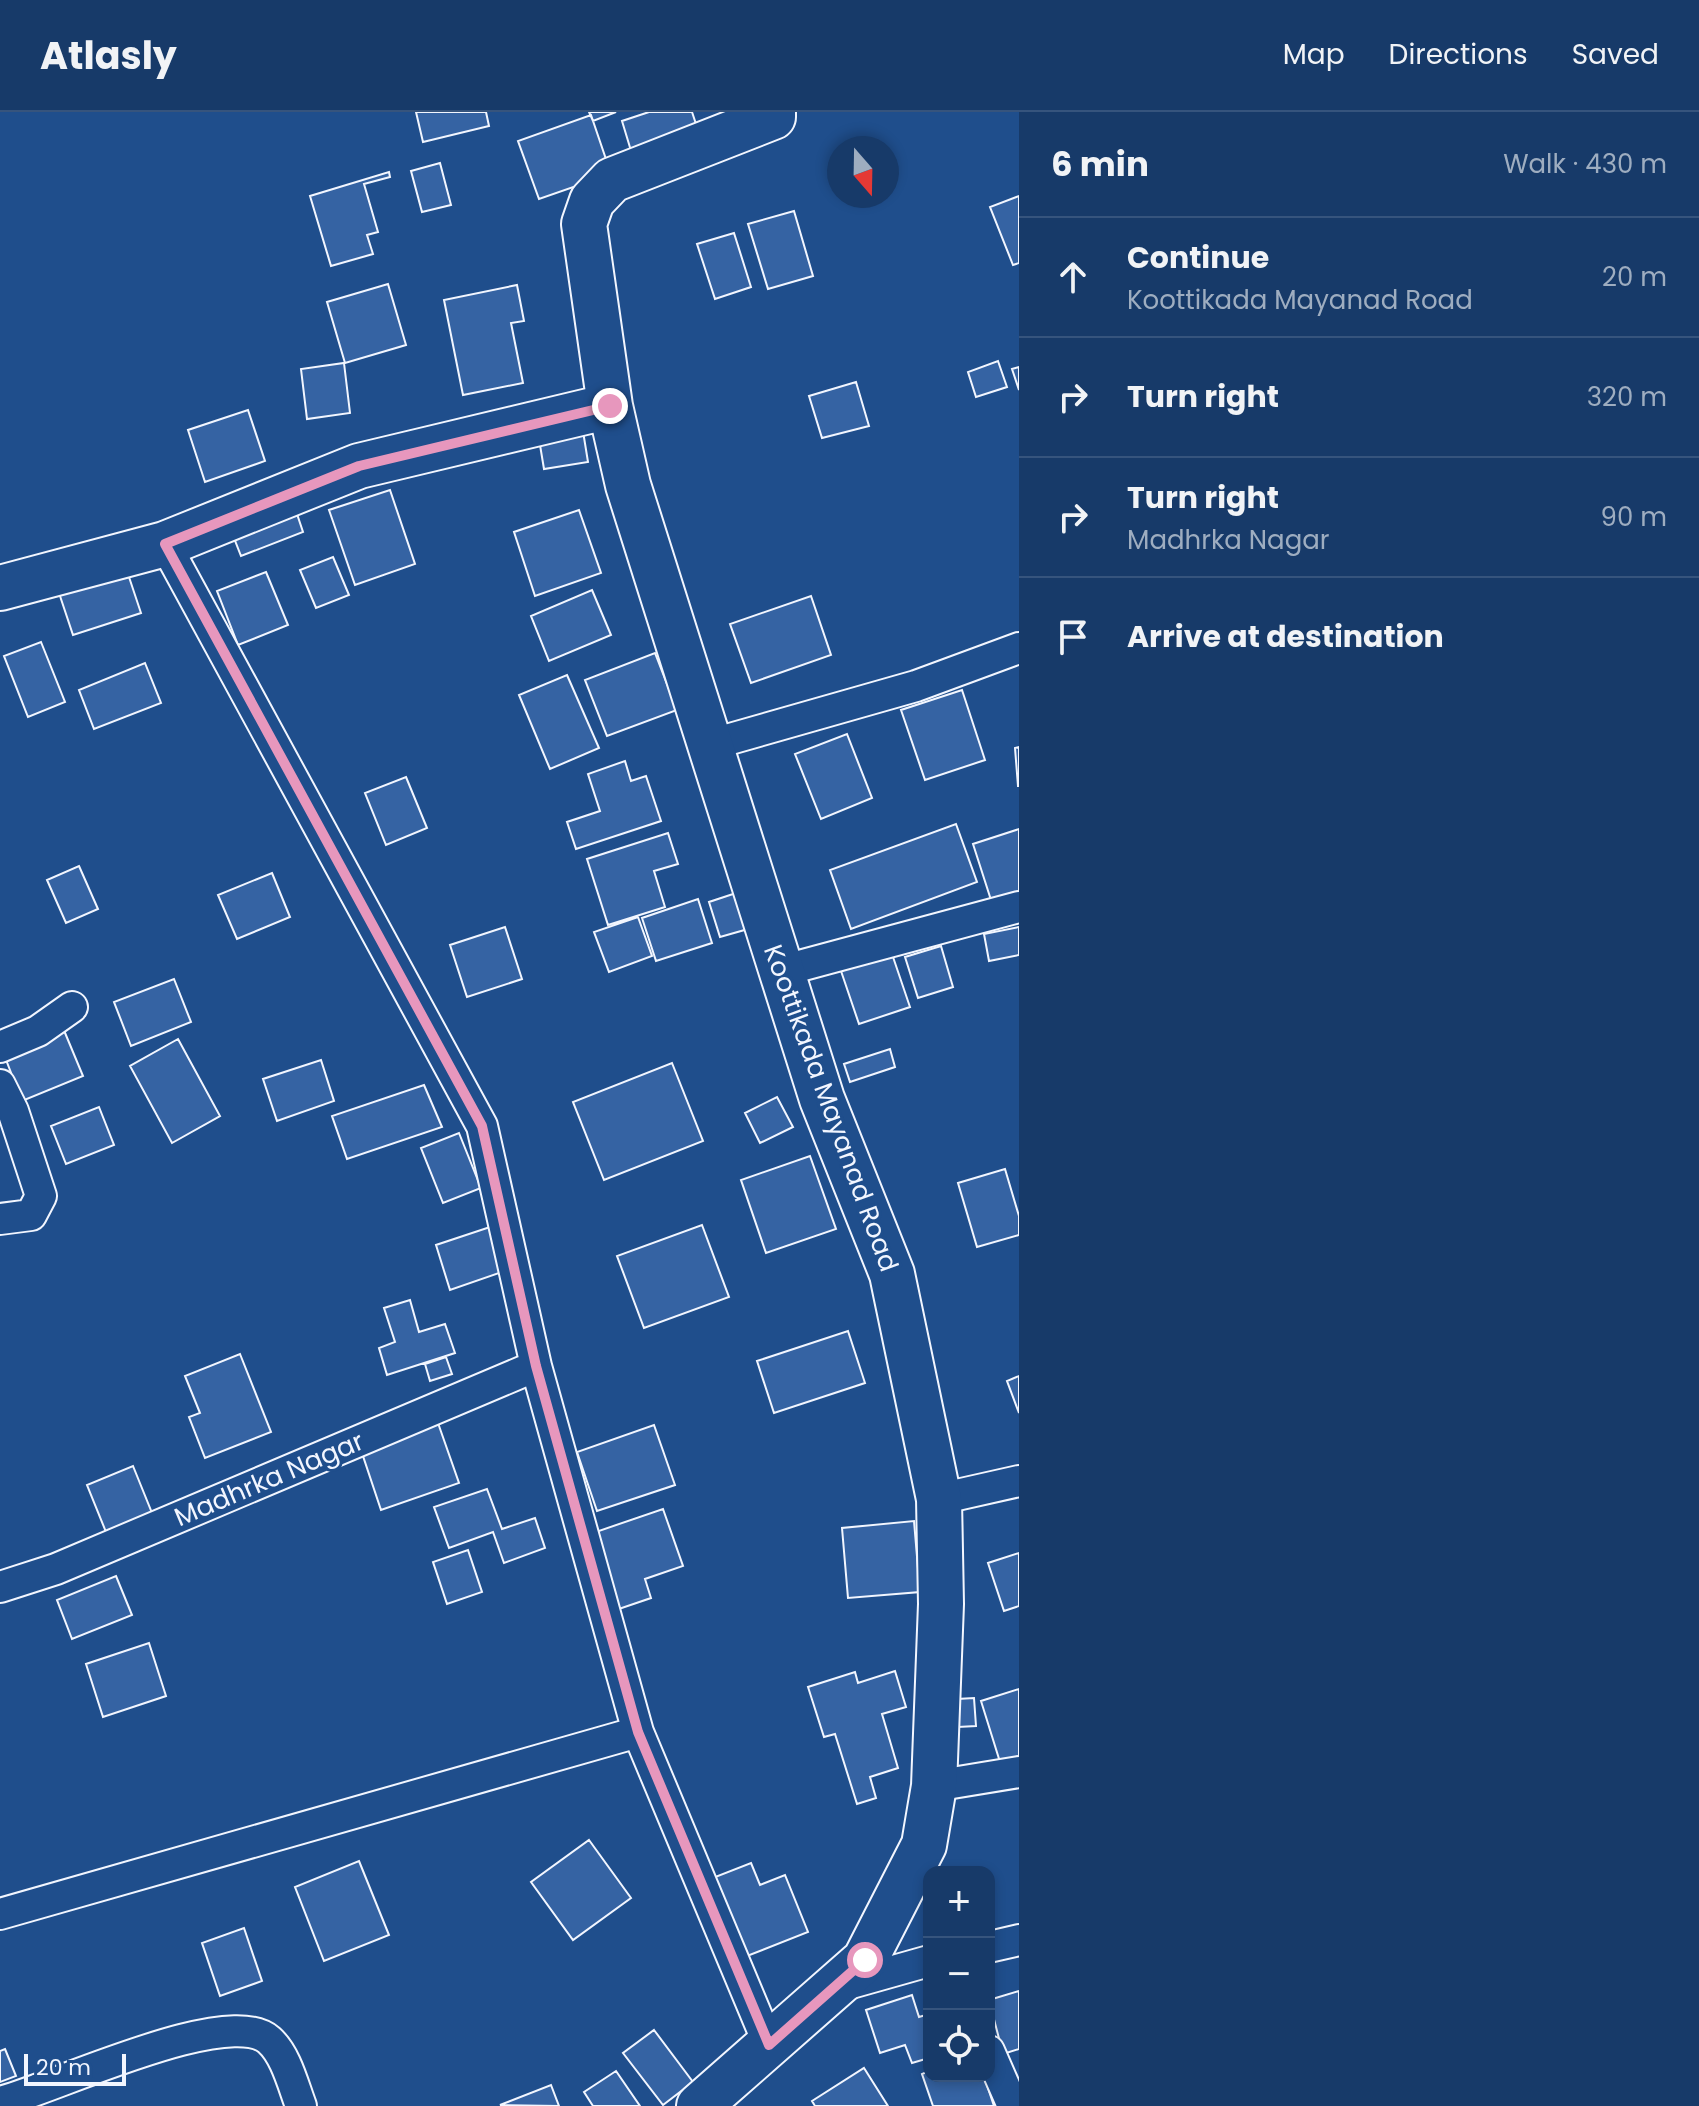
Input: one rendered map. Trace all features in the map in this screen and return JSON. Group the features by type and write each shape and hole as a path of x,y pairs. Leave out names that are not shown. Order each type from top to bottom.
{"main road":[{"name":"Koottikada Mayanad Road","path":"699,2106 865,1960 924,1845 934,1786 941,1604 939,1499 892,1274 822,1099 644,541 610,406 584,224 592,201 612,180 781,114"},
{"path":"0,588 165,544 359,466 610,406"}],"street":[{"path":"165,544 482,1126 536,1366 638,1732 769,2045"},
{"path":"709,745 916,686 1019,648"},
{"path":"781,971 1019,907"},
{"path":"0,1047 38,1031 72,1007"},
{"path":"0,1085 13,1111 41,1196 31,1215 0,1219"},
{"name":"Madhrka Nagar","path":"0,1587 56,1569 536,1366"},
{"path":"939,1499 1019,1481"},
{"path":"0,1914 638,1732"},
{"path":"934,1786 1019,1772"},
{"path":"995,1946 1019,1940"},
{"path":"835,1987 923,1963"},
{"path":"0,2102 24,2096 136,2053 225,2030 251,2030 269,2040 282,2059 301,2106"},
{"path":"995,2065 1013,2106"}],"building":[{"path":"416,112 486,112 489,126 423,142"},
{"path":"589,112 616,112 593,121"},
{"path":"649,112 692,112 702,142 635,164 622,121"},
{"path":"591,115 611,174 539,199 518,141"},
{"path":"440,163 451,205 422,212 411,171"},
{"path":"389,172 390,177 364,184 378,232 367,235 373,254 331,266 310,196"},
{"path":"1019,196 1019,263 1013,265 990,207"},
{"path":"794,211 813,276 768,289 748,224"},
{"path":"734,233 751,287 715,299 697,244"},
{"path":"388,284 406,345 345,363 327,302"},
{"path":"517,285 524,321 511,323 523,383 463,395 444,300"},
{"path":"998,361 1007,387 976,397 968,372"},
{"path":"344,363 350,413 307,419 301,369"},
{"path":"1019,367 1019,390 1012,369"},
{"path":"856,382 869,426 822,438 809,396"},
{"path":"248,410 265,461 205,482 188,430"},
{"path":"582,425 588,462 544,469 538,433"},
{"path":"390,490 415,564 355,585 329,510"},
{"path":"579,510 601,573 535,596 514,532"},
{"path":"297,514 303,532 241,556 234,538"},
{"path":"333,557 349,595 316,608 300,570"},
{"path":"125,565 141,613 73,635 57,587"},
{"path":"266,572 288,625 238,645 217,591"},
{"path":"592,590 611,635 549,661 531,616"},
{"path":"811,596 831,655 751,683 730,624"},
{"path":"41,642 65,702 28,717 4,656"},
{"path":"655,653 677,710 607,736 585,680"},
{"path":"145,663 161,703 94,729 79,690"},
{"path":"567,675 599,748 550,769 519,695"},
{"path":"962,690 985,760 925,780 901,710"},
{"path":"847,734 872,798 821,819 795,754"},
{"path":"1019,747 1019,786 1018,786 1015,748"},
{"path":"625,761 631,781 646,776 661,821 576,849 567,822 600,811 588,774"},
{"path":"406,777 427,828 386,845 365,793"},
{"path":"956,824 977,882 851,929 830,870"},
{"path":"1019,829 1019,891 991,900 973,844"},
{"path":"668,833 678,864 654,871 665,907 608,925 587,859"},
{"path":"79,866 98,909 66,923 47,880"},
{"path":"272,873 290,917 237,939 218,895"},
{"path":"736,893 748,929 720,937 709,902"},
{"path":"698,899 712,943 656,961 642,918"},
{"path":"638,917 652,956 609,972 594,932"},
{"path":"505,927 522,979 467,997 450,945"},
{"path":"1019,927 1019,955 989,961 984,934"},
{"path":"941,946 953,987 918,998 905,957"},
{"path":"892,954 910,1007 859,1024 841,971"},
{"path":"174,979 191,1022 131,1046 114,1002"},
{"path":"63,1028 83,1076 22,1101 3,1052"},
{"path":"178,1039 220,1116 172,1143 130,1066"},
{"path":"890,1049 895,1067 850,1082 844,1064"},
{"path":"321,1060 334,1101 277,1121 263,1079"},
{"path":"672,1063 703,1141 604,1180 573,1102"},
{"path":"424,1085 442,1127 347,1159 332,1116"},
{"path":"777,1097 793,1127 760,1143 745,1113"},
{"path":"99,1107 114,1145 66,1164 51,1126"},
{"path":"459,1133 481,1188 443,1203 421,1148"},
{"path":"810,1156 836,1229 766,1253 741,1180"},
{"path":"1005,1169 1019,1216 1019,1235 977,1247 958,1183"},
{"path":"702,1225 729,1297 644,1328 617,1256"},
{"path":"490,1227 505,1271 450,1290 436,1245"},
{"path":"410,1300 419,1332 445,1324 455,1353 387,1375 379,1348 395,1342 384,1308"},
{"path":"848,1331 865,1383 774,1413 757,1361"},
{"path":"240,1354 271,1432 205,1458 189,1417 200,1413 185,1376"},
{"path":"446,1357 452,1374 430,1381 425,1364"},
{"path":"1019,1376 1019,1413 1007,1381"},
{"path":"438,1423 459,1483 381,1510 361,1450"},
{"path":"654,1425 675,1485 597,1511 577,1452"},
{"path":"133,1466 152,1513 106,1532 87,1485"},
{"path":"487,1489 502,1529 535,1518 545,1548 504,1563 493,1532 449,1548 434,1507"},
{"path":"663,1509 683,1566 645,1579 651,1598 613,1611 587,1535"},
{"path":"914,1521 920,1592 848,1598 842,1528"},
{"path":"468,1550 482,1592 447,1604 433,1562"},
{"path":"1019,1553 1019,1606 1004,1611 988,1563"},
{"path":"116,1576 132,1615 72,1639 57,1600"},
{"path":"149,1643 166,1696 103,1717 86,1664"},
{"path":"895,1671 906,1707 882,1714 898,1768 870,1777 876,1798 857,1804 835,1734 824,1737 808,1687 855,1672 858,1683"},
{"path":"1019,1689 1019,1756 1000,1762 981,1701"},
{"path":"974,1698 976,1726 958,1727 957,1699"},
{"path":"589,1840 631,1898 573,1940 531,1882"},
{"path":"359,1861 389,1935 324,1961 295,1887"},
{"path":"751,1863 760,1885 785,1875 808,1932 742,1958 710,1879"},
{"path":"244,1928 262,1981 220,1996 202,1943"},
{"path":"1019,1991 1019,2049 1003,2054 995,2023 995,1998"},
{"path":"912,1995 919,2017 923,2016 923,2060 912,2063 905,2045 880,2053 866,2010"},
{"path":"654,2030 693,2082 663,2105 623,2053"},
{"path":"5,2049 16,2076 0,2082 0,2051"},
{"path":"864,2068 888,2106 815,2106 812,2101"},
{"path":"616,2071 640,2106 593,2106 584,2092"},
{"path":"925,2082 986,2082 994,2106 933,2106"},
{"path":"551,2085 559,2106 500,2105"}],"route":[{"path":"610,406 359,466 165,544 482,1126 536,1366 638,1732 769,2045 865,1960"}]}
